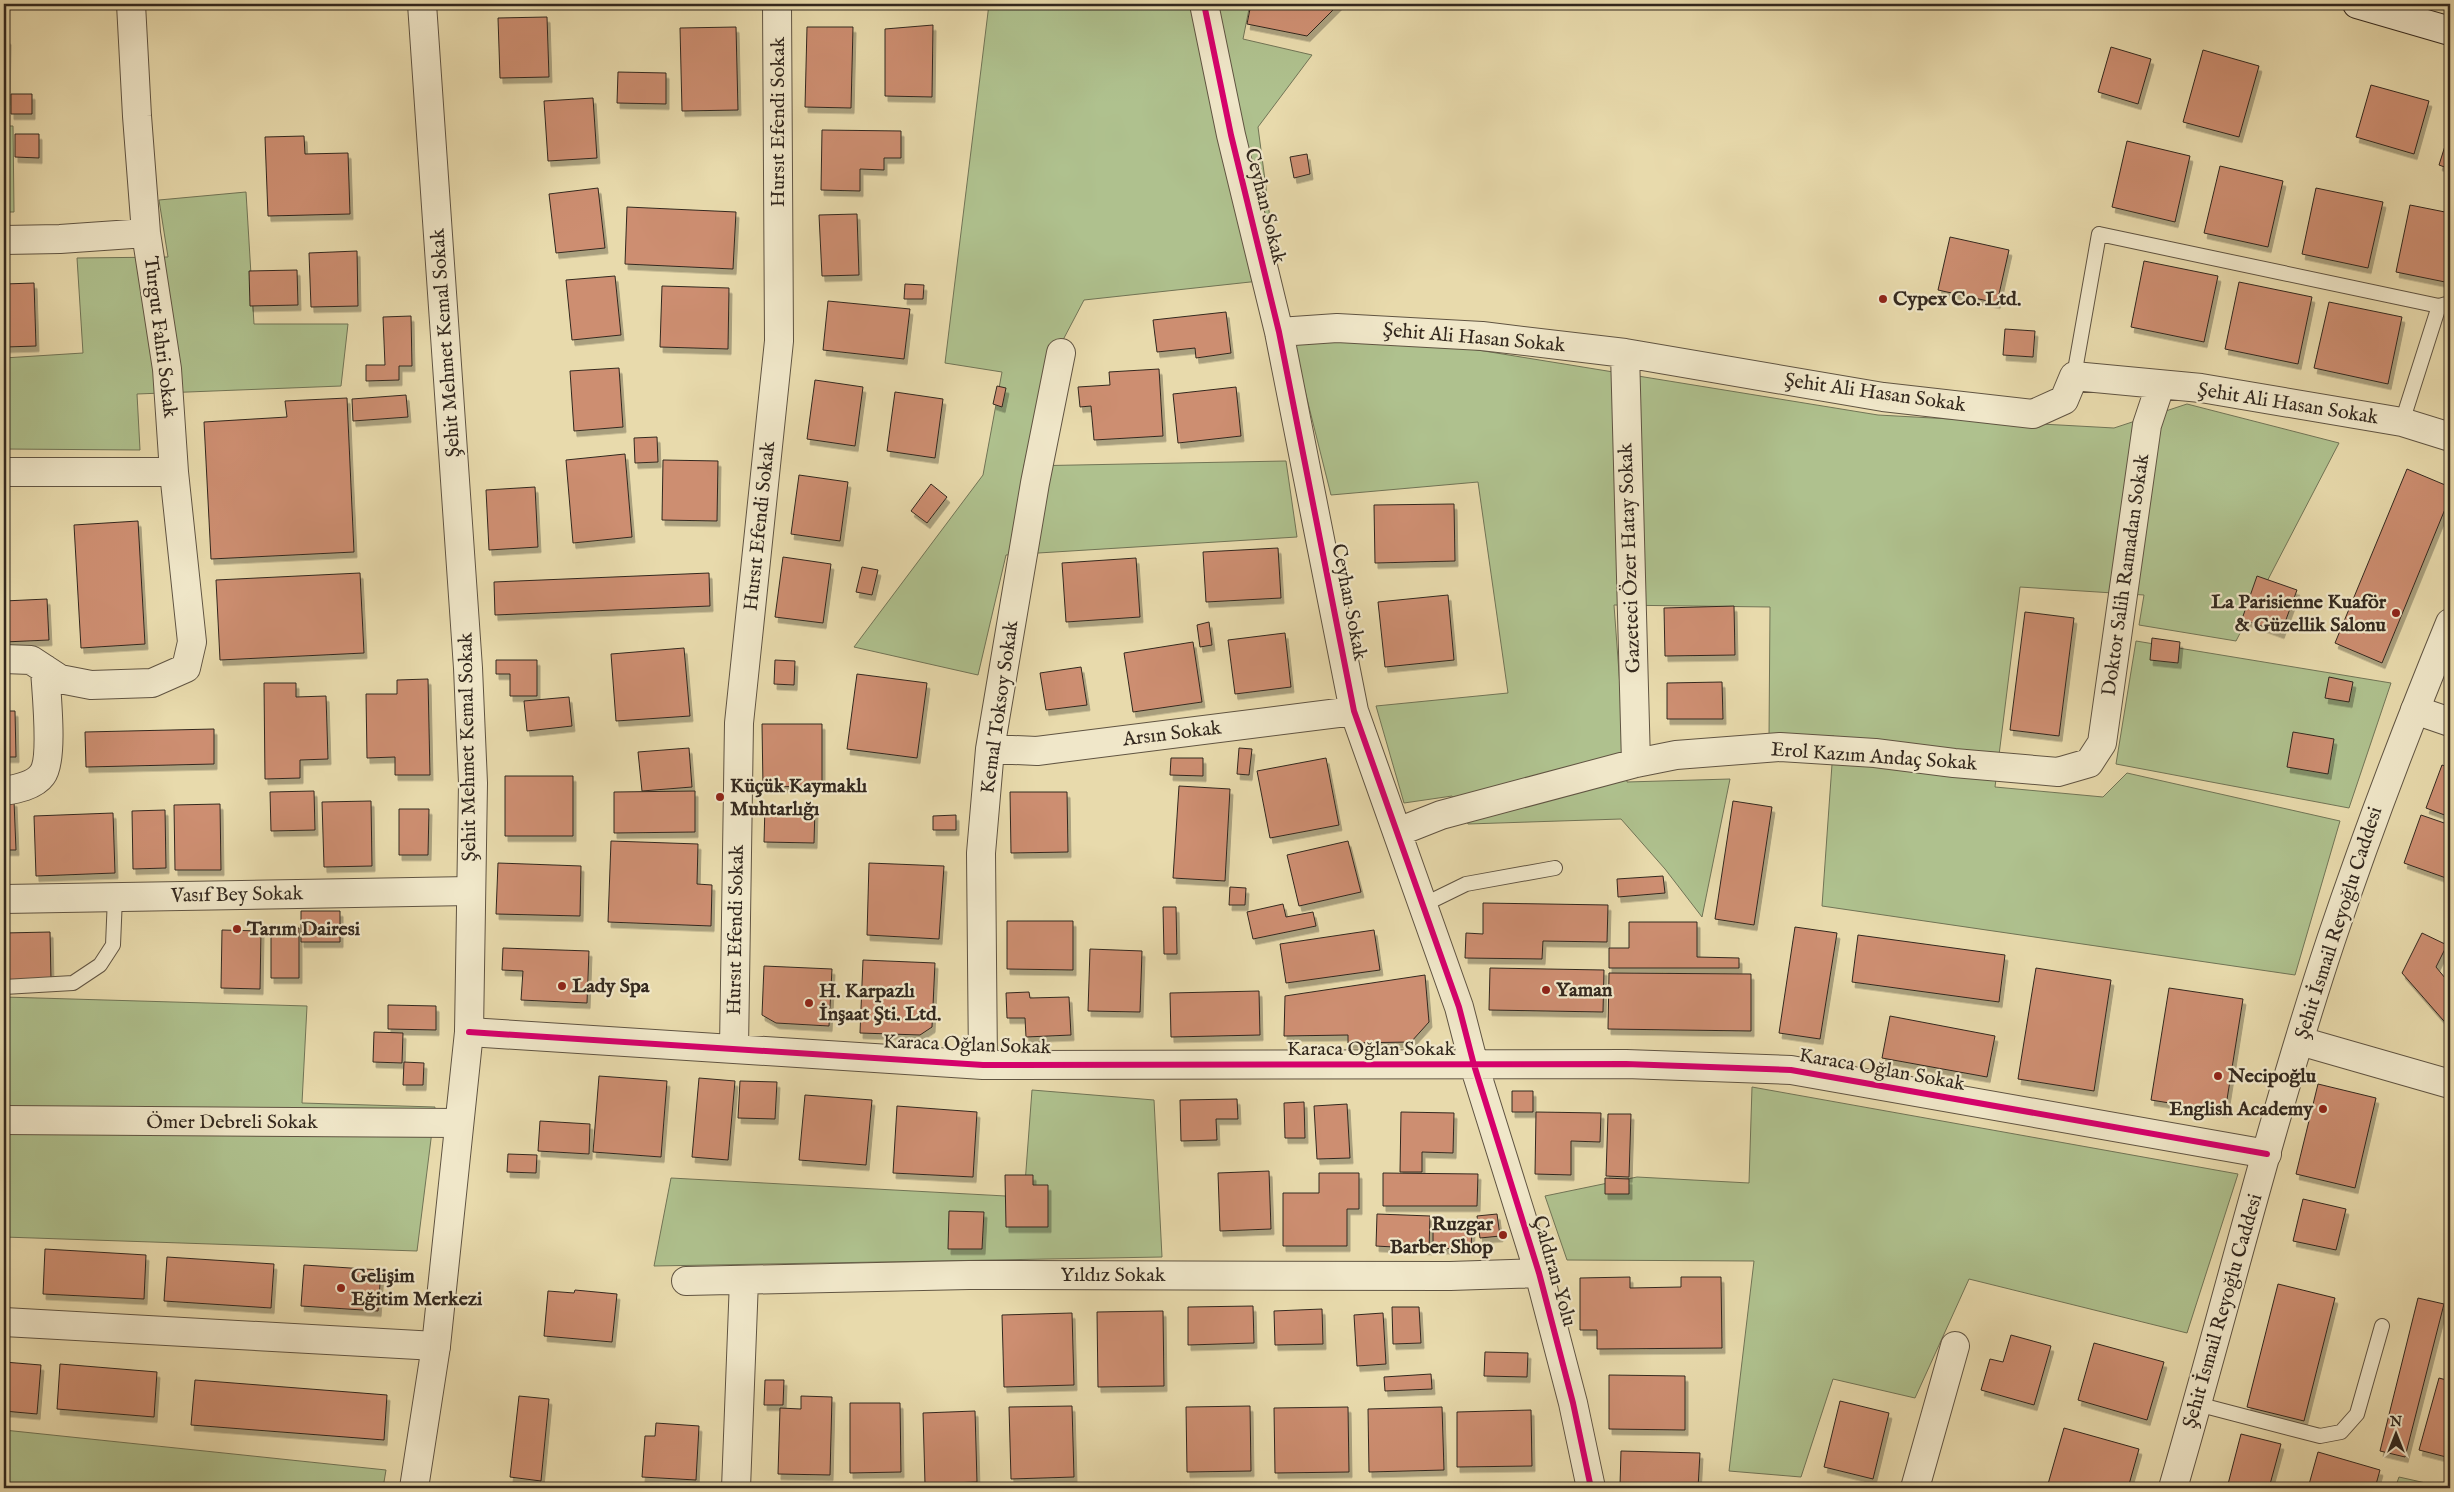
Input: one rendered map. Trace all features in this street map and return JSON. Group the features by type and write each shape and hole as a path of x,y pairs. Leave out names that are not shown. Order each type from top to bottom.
{"street":[{"name":"Turgut Fahri Sokak","path":"45,669 60,679 90,685 152,683 186,668 192,642 174,472 167,369 146,233 131,4"},
{"name":"Şehit Mehmet Kemal Sokak","path":"414,1488 436,1346 469,1032 473,783 468,668 422,4"},
{"name":"Hursıt Efendi Sokak","path":"734,1048 739,723 779,341 778,4"},
{"name":"Ceyhan Sokak","path":"1204,4 1231,135 1279,332 1354,711 1459,1007 1474,1065"},
{"path":"2357,4 2450,31"},
{"path":"4,240 60,239 146,233"},
{"name":"Şehit Ali Hasan Sokak","path":"1279,332 1338,328 1472,336 1625,353 1884,397 2033,414 2064,400 2074,376 2160,386 2201,388 2402,422 2450,437"},
{"name":"Kemal Toksoy Sokak","path":"983,1065 981,853 990,749 1035,483 1061,353"},
{"name":"Gazeteci Özer Hatay Sokak","path":"1625,353 1636,763"},
{"name":"Doktor Salih Ramadan Sokak","path":"2089,763 2102,743 2147,425 2160,386"},
{"path":"4,472 174,472"},
{"name":"Şehit İsmail Reyoğlu Caddesi","path":"2173,1488 2267,1154 2331,942 2366,840 2450,624"},
{"path":"4,659 31,660 45,669 49,757 42,775 23,788 4,791"},
{"path":"2415,710 2450,722"},
{"name":"Arsın Sokak","path":"990,749 1036,752 1354,711"},
{"name":"Erol Kazım Andaç Sokak","path":"1398,832 1441,815 1636,763 1676,755 1780,747 1875,753 1954,763 2058,772 2089,763"},
{"name":"Vasıf Bey Sokak","path":"4,898 470,891"},
{"name":"Karaca Oğlan Sokak","path":"469,1032 983,1065 1626,1064 1790,1070 2267,1154"},
{"path":"2300,1041 2450,1084"},
{"name":"Çaldıran Yolu","path":"1474,1065 1539,1273 1573,1403 1591,1488"},
{"name":"Ömer Debreli Sokak","path":"4,1120 459,1124"},
{"name":"Yıldız Sokak","path":"686,1281 969,1275 1450,1276 1539,1273"},
{"path":"736,1488 744,1280"},
{"path":"4,1322 436,1346"},
{"path":"1915,1488 1955,1346"}],"lane":[{"path":"2074,376 2099,234 2445,304 2402,422"},
{"path":"1423,904 1466,884 1555,868"},
{"path":"4,987 74,983 100,965 113,945 115,896"},
{"path":"2198,1404 2320,1436 2341,1432 2357,1414 2382,1326"}],"green space":[{"path":"989,4 1250,4 1243,39 1312,55 1258,127 1278,279 1084,300 1043,378 1024,466 1286,461 1297,537 1006,555 978,675 854,647 983,475 1002,372 945,363"},
{"path":"4,126 13,126 14,212 4,212"},
{"path":"246,192 254,324 348,324 341,386 137,394 140,450 4,449 4,358 83,353 77,258 168,257 159,200"},
{"path":"1287,319 1878,415 2114,428 2187,404 2339,443 2236,641 2139,625 2144,595 2020,587 1995,787 2103,797 2127,773 2340,821 2295,975 1822,906 1834,736 1769,738 1770,607 1614,605 1627,782 1730,779 1702,917 1665,869 1621,819 1468,824 1452,796 1404,803 1376,706 1508,693 1478,482 1331,495"},
{"path":"2136,641 2391,683 2349,808 2116,764"},
{"path":"4,997 307,1006 302,1103 435,1107 417,1251 4,1237"},
{"path":"1752,1087 2238,1174 2187,1333 1969,1279 1915,1398 1833,1379 1801,1477 1729,1471 1754,1261 1567,1260 1545,1196 1637,1177 1749,1183"},
{"path":"1032,1090 1154,1100 1162,1257 654,1266 671,1178 1024,1197"},
{"path":"4,1430 386,1470 383,1488 4,1488"},
{"path":"2399,1477 2448,1488 2395,1488"}],"building":[{"path":"1251,4 1339,4 1307,36 1247,24"},
{"path":"547,17 549,77 500,78 498,18"},
{"path":"933,25 932,97 885,96 885,29"},
{"path":"736,27 738,110 682,111 680,28"},
{"path":"807,27 853,27 851,108 805,107"},
{"path":"4,39 8,39 7,100 4,100"},
{"path":"2111,47 2151,59 2138,104 2098,92"},
{"path":"2203,50 2259,66 2239,137 2183,122"},
{"path":"618,72 666,73 666,104 617,103"},
{"path":"2371,85 2429,101 2414,154 2356,137"},
{"path":"11,94 32,94 32,114 11,114"},
{"path":"593,98 597,158 548,161 544,101"},
{"path":"822,130 901,131 901,158 884,158 884,170 860,169 860,191 821,190"},
{"path":"2450,130 2450,169 2439,165"},
{"path":"15,134 39,134 39,158 15,157"},
{"path":"304,136 305,154 348,153 350,214 268,216 265,137"},
{"path":"2127,141 2190,156 2175,222 2112,207"},
{"path":"1307,154 1310,174 1294,178 1290,157"},
{"path":"2220,166 2283,181 2268,247 2204,233"},
{"path":"598,188 605,248 556,253 549,194"},
{"path":"2316,188 2383,202 2368,268 2302,254"},
{"path":"2410,205 2450,213 2450,283 2396,272"},
{"path":"627,207 736,212 733,269 625,264"},
{"path":"857,214 859,275 822,276 819,215"},
{"path":"1950,237 2009,250 1997,303 1938,290"},
{"path":"357,251 358,306 311,307 309,253"},
{"path":"2144,261 2218,276 2204,342 2131,327"},
{"path":"297,270 298,305 250,306 249,271"},
{"path":"615,276 621,335 572,340 566,280"},
{"path":"2239,282 2312,297 2298,364 2225,349"},
{"path":"34,283 36,346 6,347 4,284"},
{"path":"905,284 924,285 923,299 904,299"},
{"path":"662,286 729,288 728,349 660,347"},
{"path":"828,301 910,309 904,359 823,350"},
{"path":"2329,302 2402,317 2388,384 2314,368"},
{"path":"1226,312 1231,353 1196,358 1195,348 1157,352 1153,320"},
{"path":"411,316 412,366 399,366 399,380 366,381 366,365 385,365 383,317"},
{"path":"2005,329 2035,331 2033,357 2003,355"},
{"path":"619,368 623,427 574,431 570,371"},
{"path":"1159,369 1163,436 1094,440 1091,406 1080,407 1078,387 1110,385 1109,372"},
{"path":"815,380 863,387 855,446 807,439"},
{"path":"997,386 1006,388 1002,407 993,404"},
{"path":"1236,387 1241,436 1178,443 1173,394"},
{"path":"895,392 943,399 935,458 887,451"},
{"path":"406,395 408,417 353,421 352,399"},
{"path":"347,398 354,552 211,559 204,422 287,417 285,401"},
{"path":"657,437 658,462 635,463 634,438"},
{"path":"625,454 632,537 573,543 566,460"},
{"path":"663,460 718,461 717,521 662,520"},
{"path":"2407,469 2450,487 2450,497 2382,663 2335,643"},
{"path":"799,475 848,482 840,541 791,534"},
{"path":"931,484 947,497 927,523 911,511"},
{"path":"535,487 538,547 489,550 486,490"},
{"path":"1454,504 1455,561 1375,563 1374,505"},
{"path":"138,521 145,644 81,648 74,525"},
{"path":"1278,548 1281,598 1206,602 1203,552"},
{"path":"783,557 831,564 823,623 775,617"},
{"path":"1136,558 1140,617 1066,622 1062,563"},
{"path":"862,567 878,570 872,595 856,592"},
{"path":"360,573 364,653 220,660 216,580"},
{"path":"709,573 710,606 495,615 494,582"},
{"path":"2257,576 2297,590 2281,633 2242,619"},
{"path":"1448,595 1454,660 1385,667 1378,602"},
{"path":"47,599 49,640 4,642 4,601"},
{"path":"1734,606 1735,655 1665,656 1664,608"},
{"path":"2025,612 2074,618 2059,736 2010,730"},
{"path":"1209,622 1212,645 1200,647 1197,625"},
{"path":"1285,633 1291,687 1235,694 1228,640"},
{"path":"2152,638 2180,642 2178,663 2150,660"},
{"path":"1193,642 1202,702 1133,712 1124,653"},
{"path":"684,648 690,716 616,721 611,654"},
{"path":"496,660 537,660 537,696 510,696 510,674 496,674"},
{"path":"775,660 795,661 794,685 774,684"},
{"path":"1081,667 1087,705 1046,710 1040,673"},
{"path":"857,674 927,683 917,758 847,749"},
{"path":"2329,677 2353,682 2349,702 2325,698"},
{"path":"428,679 430,775 395,775 395,757 367,758 366,694 397,694 397,680"},
{"path":"1722,682 1723,719 1667,719 1667,683"},
{"path":"264,683 296,683 296,697 326,696 328,759 300,760 300,778 265,779"},
{"path":"569,697 572,726 527,731 524,701"},
{"path":"4,711 15,711 16,757 4,757"},
{"path":"762,724 822,724 822,786 763,787"},
{"path":"214,729 214,764 86,767 85,732"},
{"path":"2293,732 2334,739 2328,774 2287,767"},
{"path":"689,748 692,787 642,791 638,752"},
{"path":"1239,748 1252,749 1249,775 1237,774"},
{"path":"1171,758 1203,758 1203,776 1170,775"},
{"path":"1326,758 1339,825 1270,838 1257,771"},
{"path":"2442,765 2450,768 2450,817 2426,808"},
{"path":"505,776 573,776 573,836 505,836"},
{"path":"1179,786 1230,789 1225,881 1173,878"},
{"path":"314,791 315,830 271,831 270,792"},
{"path":"695,791 695,832 614,833 614,792"},
{"path":"1010,792 1067,792 1068,852 1011,853"},
{"path":"4,801 14,801 16,850 4,850"},
{"path":"371,801 372,866 324,867 322,802"},
{"path":"1733,801 1772,807 1754,925 1715,919"},
{"path":"220,804 221,870 175,870 174,805"},
{"path":"765,805 815,807 814,843 764,842"},
{"path":"399,809 429,809 428,855 399,855"},
{"path":"165,810 166,868 133,869 132,811"},
{"path":"113,813 115,873 36,876 34,816"},
{"path":"956,815 956,830 933,830 933,816"},
{"path":"2421,815 2450,825 2450,866 2446,878 2404,863"},
{"path":"611,841 698,844 697,884 712,885 711,926 608,922"},
{"path":"1348,841 1361,892 1299,906 1287,855"},
{"path":"498,863 581,866 580,916 496,914"},
{"path":"869,863 944,866 939,939 867,935"},
{"path":"1663,876 1665,893 1618,897 1617,879"},
{"path":"1230,887 1246,888 1245,905 1229,905"},
{"path":"1483,903 1608,905 1607,942 1543,941 1542,959 1465,958 1466,933 1483,934"},
{"path":"1283,904 1286,917 1313,912 1316,926 1253,939 1247,912"},
{"path":"1163,907 1176,907 1177,954 1164,954"},
{"path":"301,911 340,911 340,942 301,942"},
{"path":"1007,921 1073,921 1073,970 1007,969"},
{"path":"1629,922 1697,922 1697,957 1739,958 1739,968 1609,968 1609,948 1629,948"},
{"path":"1795,927 1837,933 1820,1039 1779,1033"},
{"path":"271,928 299,928 299,978 271,978"},
{"path":"222,930 261,931 260,989 221,988"},
{"path":"1374,930 1380,970 1286,983 1280,944"},
{"path":"50,932 51,979 4,980 4,933"},
{"path":"2422,933 2447,945 2436,967 2450,984 2450,1028 2402,973"},
{"path":"1858,935 2005,955 1999,1002 1852,982"},
{"path":"503,948 589,951 587,1003 521,1000 523,971 502,970"},
{"path":"1090,949 1142,951 1140,1012 1088,1011"},
{"path":"863,960 935,963 932,1027 920,1035 860,1033"},
{"path":"764,966 832,969 829,1026 776,1023 762,1015"},
{"name":"Yaman","path":"1490,968 1604,970 1603,1012 1489,1010"},
{"path":"2036,968 2111,980 2094,1091 2018,1079"},
{"path":"1609,973 1751,974 1751,1031 1608,1029"},
{"path":"1425,975 1429,1022 1411,1042 1348,1043 1348,1035 1284,1036 1285,996"},
{"path":"2169,988 2243,999 2225,1112 2151,1100"},
{"path":"1259,991 1260,1035 1171,1037 1170,993"},
{"path":"1029,992 1030,998 1069,997 1071,1035 1026,1037 1025,1018 1007,1018 1006,993"},
{"path":"388,1005 436,1006 436,1030 388,1029"},
{"path":"1890,1016 1995,1036 1987,1077 1882,1058"},
{"path":"374,1032 403,1033 402,1063 373,1062"},
{"path":"404,1062 424,1063 423,1085 403,1085"},
{"path":"599,1076 667,1081 661,1157 593,1152"},
{"path":"699,1078 735,1081 728,1160 692,1157"},
{"path":"740,1081 777,1082 775,1119 738,1118"},
{"path":"2318,1084 2376,1098 2355,1188 2296,1174"},
{"path":"1512,1091 1533,1091 1533,1112 1512,1112"},
{"path":"805,1095 872,1100 866,1165 799,1160"},
{"path":"1237,1099 1238,1119 1216,1119 1217,1140 1181,1141 1180,1100"},
{"path":"1304,1102 1305,1138 1285,1138 1284,1103"},
{"path":"1347,1104 1350,1158 1317,1159 1314,1106"},
{"path":"897,1106 977,1112 973,1177 893,1173"},
{"path":"1401,1112 1454,1113 1453,1153 1422,1152 1422,1172 1400,1172"},
{"path":"1536,1112 1601,1113 1600,1142 1571,1141 1571,1175 1535,1174"},
{"path":"1608,1114 1631,1114 1629,1177 1606,1176"},
{"path":"540,1121 590,1124 589,1154 538,1151"},
{"path":"508,1154 537,1155 536,1173 507,1172"},
{"path":"1269,1171 1271,1229 1220,1231 1218,1173"},
{"path":"1319,1173 1359,1173 1359,1209 1347,1209 1347,1246 1283,1246 1283,1193 1319,1193"},
{"path":"1383,1173 1478,1174 1477,1206 1383,1206"},
{"path":"1005,1175 1033,1175 1033,1185 1048,1185 1048,1227 1006,1227"},
{"path":"1605,1178 1629,1179 1629,1194 1605,1194"},
{"path":"2303,1199 2346,1209 2336,1250 2293,1241"},
{"path":"949,1211 984,1212 982,1249 948,1249"},
{"path":"1377,1214 1430,1216 1429,1249 1376,1246"},
{"path":"1497,1214 1500,1236 1480,1238 1477,1216"},
{"path":"1433,1229 1472,1230 1471,1249 1433,1248"},
{"path":"45,1249 146,1255 144,1299 43,1294"},
{"path":"167,1257 274,1264 271,1308 164,1301"},
{"name":"Gelişim Eğitim Merkezi","path":"304,1265 381,1270 378,1311 301,1306"},
{"path":"1630,1277 1630,1288 1681,1287 1681,1277 1721,1277 1722,1348 1597,1349 1597,1330 1580,1330 1580,1278"},
{"path":"2278,1284 2335,1298 2304,1421 2247,1407"},
{"path":"575,1290 617,1294 612,1342 544,1336 548,1291 574,1293"},
{"path":"2418,1298 2444,1304 2405,1457 2380,1451"},
{"path":"1253,1306 1254,1343 1188,1345 1188,1307"},
{"path":"1392,1307 1419,1307 1421,1343 1393,1344"},
{"path":"1322,1309 1323,1344 1275,1345 1274,1311"},
{"path":"1163,1311 1164,1386 1098,1387 1097,1312"},
{"path":"1072,1313 1074,1385 1004,1387 1002,1315"},
{"path":"1383,1313 1386,1364 1357,1366 1354,1315"},
{"path":"2450,1322 2450,1344 2445,1342"},
{"path":"2011,1335 2051,1346 2034,1405 1981,1390 1990,1359 2003,1362"},
{"path":"2094,1343 2164,1362 2147,1420 2078,1400"},
{"path":"1485,1352 1528,1353 1527,1377 1484,1376"},
{"path":"4,1362 41,1365 37,1414 4,1411"},
{"path":"60,1364 157,1372 154,1417 57,1409"},
{"path":"1431,1374 1432,1389 1385,1391 1384,1377"},
{"path":"1609,1375 1685,1376 1685,1430 1609,1429"},
{"path":"2439,1378 2450,1381 2450,1458 2419,1450"},
{"path":"195,1380 387,1395 384,1440 191,1425"},
{"path":"765,1380 784,1380 783,1405 764,1405"},
{"path":"519,1396 549,1399 541,1481 510,1477"},
{"path":"801,1396 832,1397 830,1475 778,1474 780,1408 801,1409"},
{"path":"1840,1401 1889,1413 1873,1479 1824,1467"},
{"path":"850,1403 900,1403 901,1472 850,1473"},
{"path":"1072,1406 1074,1477 1011,1479 1009,1407"},
{"path":"1250,1406 1251,1471 1187,1472 1186,1407"},
{"path":"1348,1407 1349,1472 1275,1473 1274,1408"},
{"path":"1442,1407 1444,1470 1369,1472 1368,1409"},
{"path":"1531,1410 1532,1466 1457,1467 1457,1412"},
{"path":"975,1411 977,1482 925,1484 923,1413"},
{"path":"656,1423 699,1426 696,1480 642,1477 645,1436 655,1436"},
{"path":"2064,1428 2139,1449 2128,1488 2064,1488 2048,1484"},
{"path":"2241,1434 2281,1444 2269,1488 2227,1488"},
{"path":"1621,1451 1700,1453 1698,1488 1629,1488 1629,1485 1620,1485"},
{"path":"2318,1452 2380,1470 2375,1488 2308,1488"}],"cycle path":[{"path":"1204,4 1231,135 1279,332 1354,711 1459,1007 1474,1065 1539,1273 1573,1403 1591,1488"},
{"path":"469,1032 983,1065 1626,1064 1791,1070 2267,1154"}],"place":[{"name":"Cypex Co. Ltd.","path":"1883,299"},
{"name":"La Parisienne Kuaför & Güzellik Salonu","path":"2396,613"},
{"name":"Küçük Kaymaklı Muhtarlığı","path":"720,797"},
{"name":"Tarım Dairesi","path":"237,929"},
{"name":"Lady Spa","path":"562,986"},
{"name":"Yaman","path":"1546,990"},
{"name":"H. Karpazlı İnşaat Şti. Ltd.","path":"809,1003"},
{"name":"Necipoğlu","path":"2218,1076"},
{"name":"English Academy","path":"2323,1109"},
{"name":"Ruzgar Barber Shop","path":"1503,1235"},
{"name":"Gelişim Eğitim Merkezi","path":"341,1288"}]}
